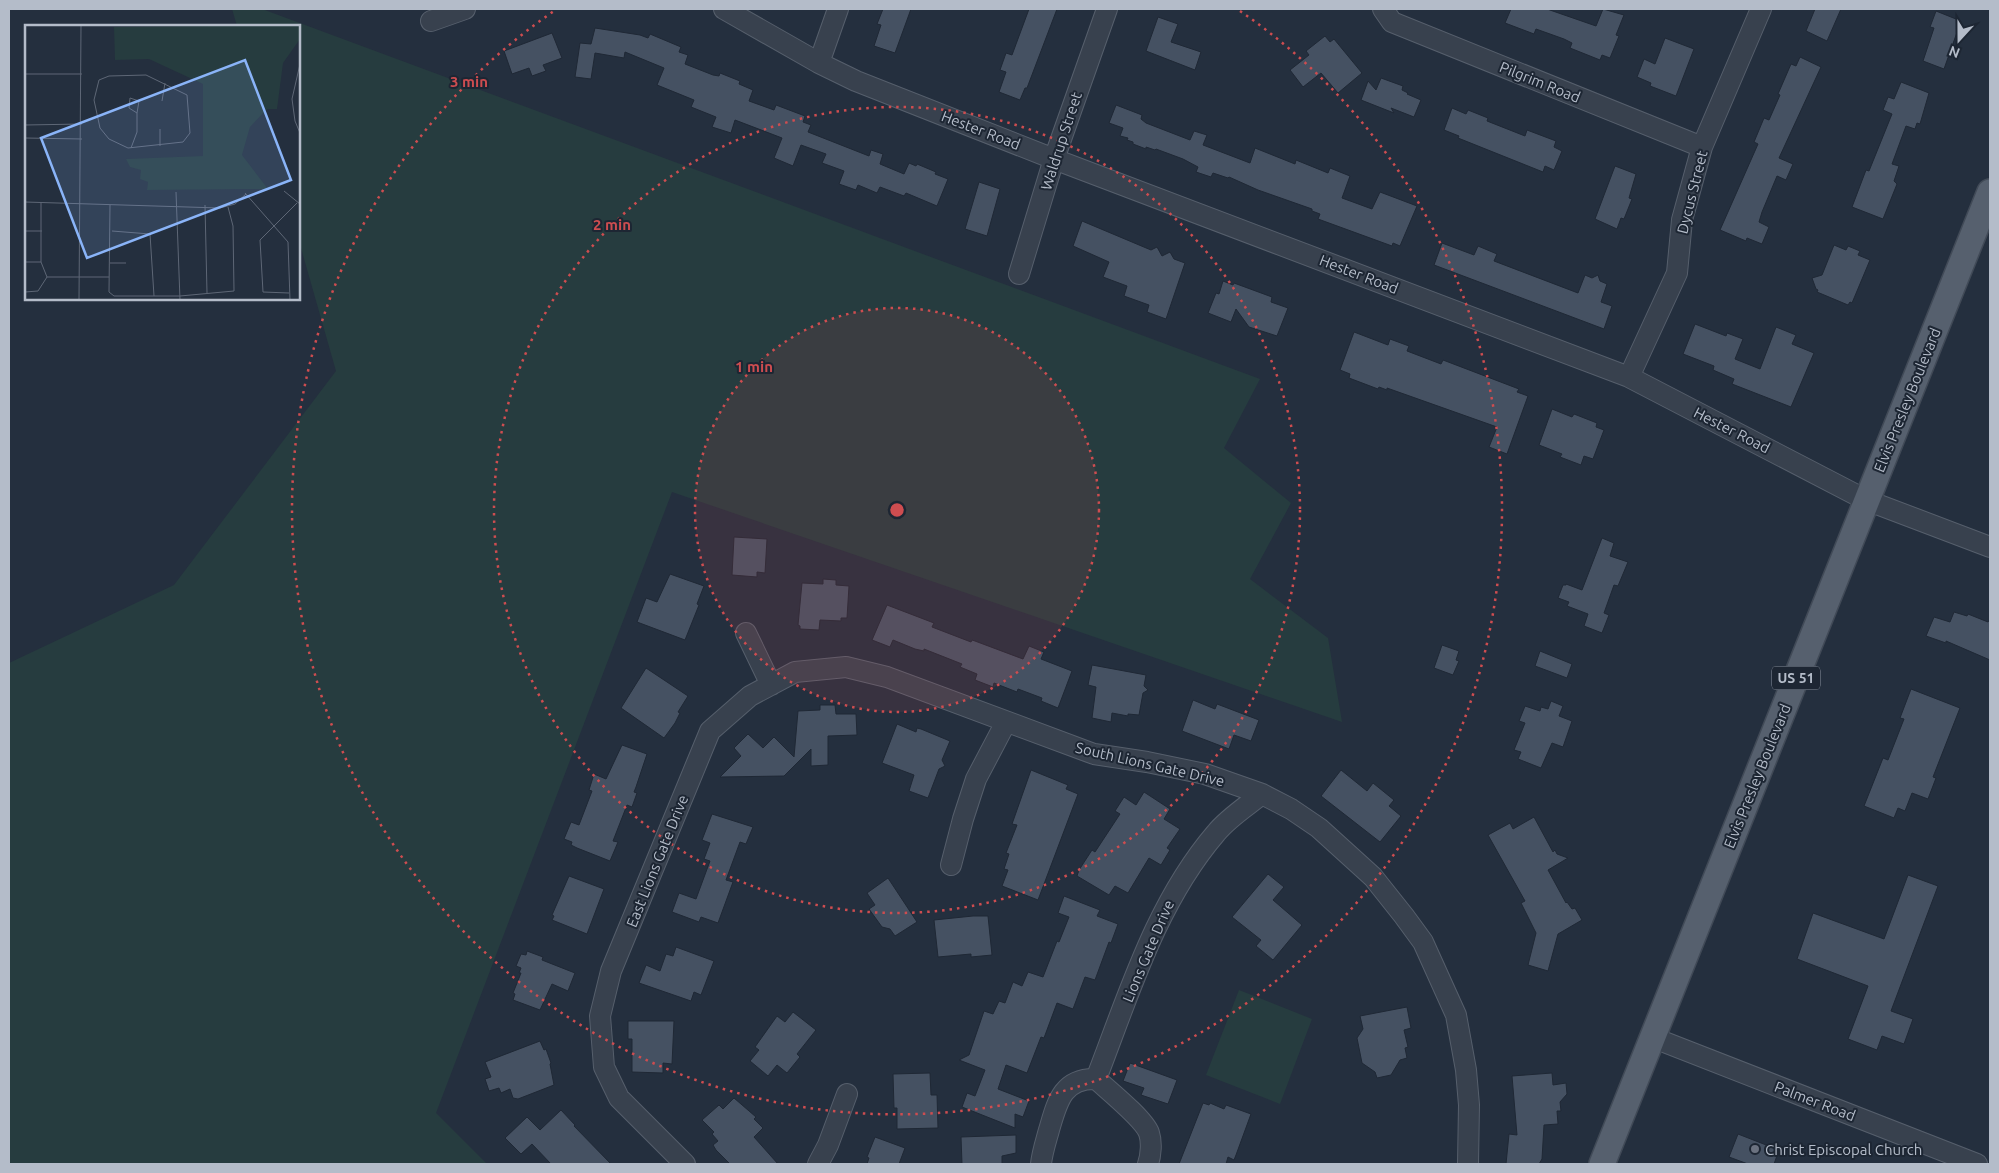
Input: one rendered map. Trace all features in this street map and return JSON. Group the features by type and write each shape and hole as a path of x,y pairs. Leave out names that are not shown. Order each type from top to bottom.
{"main road":[{"name":"Elvis Presley Boulevard","path":"1605,1163 1866,500 1990,192"}],"street":[{"path":"432,22 465,9"},
{"name":"Hester Road","path":"724,9 819,63 856,81 1629,377 1866,500 1990,547"},
{"path":"819,63 838,9"},
{"name":"Waldrup Street","path":"1019,274 1054,158 1106,9"},
{"name":"Pilgrim Road","path":"1383,9 1392,22 1702,147"},
{"name":"Dycus Street","path":"1629,377 1677,273 1682,220 1702,147 1761,9"},
{"path":"746,633 770,686"},
{"name":"South Lions Gate Drive","path":"770,686 795,672 846,668 887,677 1094,754 1147,762 1205,774 1262,794 1291,809 1320,828 1373,877 1423,942 1456,1015 1466,1070 1469,1105 1468,1164"},
{"name":"East Lions Gate Drive","path":"685,1164 619,1098 604,1067 600,1016 612,971 710,731 750,696 770,686"},
{"path":"951,865 976,778 1006,722"},
{"name":"Lions Gate Drive","path":"1096,1079 1159,921 1187,871 1217,832 1262,794"},
{"name":"Palmer Road","path":"1654,1038 1977,1164"},
{"path":"1041,1164 1056,1106 1061,1095 1071,1084 1084,1078 1096,1079 1143,1122 1149,1132 1151,1146 1148,1164"},
{"path":"818,1164 828,1145 847,1094"}],"green space":[{"path":"232,9 262,9 1260,379 1224,448 1291,503 1250,579 1328,638 1342,722 672,492 436,1113 487,1164 9,1164 9,663 174,585 336,371 300,245 300,25 237,25"},
{"path":"1239,990 1312,1019 1280,1104 1206,1075"}],"building":[{"path":"883,9 911,9 895,53 874,46 881,25 877,24"},
{"path":"1029,9 1057,9 1027,88 1025,88 1020,100 999,92 1006,72 1000,70 1006,53 1012,55"},
{"path":"1511,9 1547,9 1596,26 1603,9 1624,15 1616,35 1619,36 1610,58 1602,55 1600,60 1570,48 1572,43 1564,39 1536,29 1534,34 1505,23"},
{"path":"1815,9 1841,9 1827,41 1806,31"},
{"path":"1936,11 1961,21 1944,69 1923,61 1934,28 1930,27"},
{"path":"1158,17 1178,24 1171,42 1201,52 1195,70 1146,51"},
{"path":"595,28 648,38 650,34 681,47 679,52 688,55 685,64 713,75 719,76 720,73 740,81 739,84 753,90 749,101 774,110 776,105 805,116 803,122 811,125 808,132 869,156 871,150 883,154 880,164 904,174 909,163 916,166 917,164 936,172 935,174 948,179 937,206 906,193 904,196 880,187 877,193 858,185 856,190 839,184 844,171 822,163 826,154 801,145 793,166 774,158 782,138 735,120 731,133 712,127 716,117 691,107 694,100 657,85 664,68 625,52 624,58 595,53 591,79 575,77 580,43 591,44"},
{"path":"552,33 562,58 543,65 546,71 532,76 529,68 512,74 504,51"},
{"path":"1325,36 1330,42 1334,39 1362,73 1338,93 1321,73 1303,87 1290,70 1309,55 1306,51"},
{"path":"1665,38 1694,49 1676,96 1650,86 1651,83 1637,77 1644,59 1655,64"},
{"path":"1800,57 1821,67 1779,158 1793,164 1786,180 1777,176 1762,212 1759,222 1769,227 1762,244 1747,238 1746,241 1720,230 1758,144 1754,142 1764,118 1769,120 1791,64 1796,66"},
{"path":"1381,78 1403,86 1402,90 1407,94 1421,100 1414,117 1391,108 1394,113 1361,100 1368,81 1376,90"},
{"path":"1901,82 1929,93 1920,124 1917,123 1915,129 1906,126 1892,164 1899,166 1894,181 1897,184 1883,219 1852,207 1866,170 1869,171 1892,114 1883,110 1888,97 1894,99"},
{"path":"1116,105 1142,115 1141,119 1146,123 1190,140 1194,131 1207,135 1203,145 1250,163 1255,148 1295,164 1296,160 1328,173 1330,168 1350,176 1342,198 1372,209 1380,192 1417,206 1400,246 1393,243 1392,246 1318,219 1320,214 1312,211 1312,209 1258,190 1229,177 1213,173 1211,177 1196,172 1198,167 1183,159 1156,149 1146,147 1146,149 1133,144 1133,142 1127,140 1128,138 1120,136 1123,128 1109,123"},
{"path":"1452,108 1466,114 1468,110 1488,118 1487,121 1525,136 1527,130 1556,141 1554,147 1562,151 1554,170 1545,166 1543,172 1458,138 1459,136 1444,130"},
{"path":"1615,166 1636,174 1629,198 1632,199 1624,219 1621,218 1617,229 1595,219"},
{"path":"979,182 1000,189 987,236 965,229"},
{"path":"1082,221 1151,250 1157,247 1162,256 1170,252 1174,259 1185,263 1166,319 1147,312 1149,305 1124,296 1127,286 1103,277 1109,262 1073,246"},
{"path":"1442,243 1474,255 1478,246 1497,254 1494,261 1578,293 1585,275 1592,278 1598,275 1600,281 1607,284 1601,302 1612,306 1604,329 1434,265"},
{"path":"1834,245 1846,250 1848,246 1860,251 1858,255 1870,260 1852,303 1850,302 1848,305 1817,292 1818,290 1812,278 1822,275"},
{"path":"1223,281 1233,285 1234,283 1272,297 1271,302 1288,308 1277,336 1249,327 1236,309 1231,322 1208,313 1216,293 1219,294"},
{"path":"1695,324 1726,336 1727,333 1743,339 1735,359 1760,369 1776,327 1796,335 1792,344 1814,353 1791,407 1732,384 1734,379 1713,370 1714,366 1683,354"},
{"path":"1354,332 1388,345 1390,339 1409,346 1407,351 1441,364 1443,360 1519,389 1517,392 1528,396 1507,454 1489,447 1497,427 1387,388 1387,390 1379,387 1378,389 1349,378 1350,374 1340,370"},
{"path":"1552,409 1572,417 1574,414 1597,423 1596,427 1604,430 1593,459 1584,456 1581,465 1560,457 1562,454 1539,445"},
{"path":"734,537 767,539 765,573 757,572 757,577 732,575"},
{"path":"1602,538 1614,543 1610,556 1628,562 1618,586 1614,585 1604,613 1609,615 1602,633 1584,626 1588,614 1567,606 1569,602 1558,598 1563,585 1566,584 1582,590"},
{"path":"670,574 704,586 697,604 699,605 685,640 637,622 646,598 657,602"},
{"path":"823,579 836,580 836,585 849,586 847,618 841,618 841,621 820,620 819,630 800,629 798,625 802,583 823,584"},
{"path":"887,605 934,623 932,627 1023,659 1029,646 1044,652 1041,659 1072,671 1058,708 1041,701 1042,698 1018,689 1017,692 994,683 993,687 975,680 977,674 960,667 962,664 924,649 924,651 915,649 893,640 890,647 872,640"},
{"path":"1954,612 1967,616 1968,614 1988,622 1990,619 1990,660 1946,641 1946,643 1926,636 1934,617 1950,622"},
{"path":"1442,645 1459,651 1456,660 1459,661 1453,675 1434,668"},
{"path":"1540,651 1572,664 1567,678 1535,666"},
{"path":"1092,665 1146,675 1144,686 1148,690 1143,693 1139,715 1128,714 1128,716 1112,713 1111,722 1092,718 1096,687 1088,685"},
{"path":"646,668 688,696 678,712 680,713 675,723 664,738 621,708"},
{"path":"1911,689 1960,708 1933,777 1936,778 1928,799 1912,793 1905,811 1898,808 1894,818 1864,806 1883,758 1888,760 1904,719 1900,718"},
{"path":"1193,700 1215,709 1217,704 1259,720 1251,741 1234,735 1229,749 1182,731"},
{"path":"1551,701 1563,706 1559,716 1572,721 1563,747 1552,743 1541,768 1518,759 1521,752 1514,750 1525,723 1519,721 1525,706 1540,711 1541,707 1548,709"},
{"path":"820,705 835,705 836,714 856,714 857,735 828,736 828,765 811,766 811,749 784,776 720,777 741,756 734,748 748,734 763,748 774,737 794,757 798,711 820,710"},
{"path":"897,724 916,732 917,728 921,729 950,741 942,760 945,766 939,769 928,798 909,791 914,775 882,763"},
{"path":"622,745 647,754 634,792 637,793 632,807 627,805 613,841 618,842 610,861 577,848 571,845 572,842 564,839 571,822 579,825 592,791 589,790 594,774 606,779"},
{"path":"1031,770 1068,785 1066,789 1078,794 1038,900 1002,886 1008,870 1004,869 1009,854 1006,853 1017,825 1012,824"},
{"path":"1341,770 1367,791 1373,783 1394,800 1389,806 1401,816 1380,842 1321,796"},
{"path":"1144,792 1170,809 1164,819 1180,829 1167,848 1170,850 1161,865 1149,858 1128,893 1115,886 1109,895 1077,876 1079,870 1092,850 1095,852 1120,814 1115,811 1124,797 1136,805"},
{"path":"712,814 753,827 746,844 740,842 726,880 733,882 718,923 701,917 699,922 672,912 679,893 696,899 710,861 704,859 710,843 702,840"},
{"path":"1534,817 1553,852 1555,850 1557,854 1568,858 1548,870 1566,903 1572,909 1575,908 1582,920 1558,934 1548,971 1528,965 1536,933 1521,903 1525,901 1488,835 1510,823 1513,829"},
{"path":"1268,874 1284,887 1273,900 1302,925 1273,960 1256,946 1261,940 1232,917"},
{"path":"1908,875 1938,886 1891,1011 1913,1019 1904,1044 1882,1036 1877,1050 1848,1039 1868,986 1797,959 1813,913 1884,939"},
{"path":"569,876 604,889 587,934 552,920 554,916 552,915"},
{"path":"888,878 917,922 895,936 890,929 882,927 869,909 875,905 867,893"},
{"path":"1064,896 1100,910 1097,916 1118,924 1095,980 1085,977 1073,1009 1057,1003 1044,1038 1041,1037 1027,1073 1006,1065 998,1089 1029,1101 1023,1117 1015,1114 1015,1128 962,1107 967,1093 975,1096 985,1070 959,1060 969,1055 984,1011 993,1014 999,1001 1005,1003 1013,982 1022,986 1028,972 1043,977 1069,917 1058,913"},
{"path":"988,916 992,955 971,957 971,954 938,957 934,920"},
{"path":"676,947 714,961 701,995 694,992 691,1001 639,983 646,965 660,971 666,954 673,956"},
{"path":"527,951 543,957 542,960 575,973 568,991 552,984 540,1010 513,1000 515,994 513,993 521,973 519,973 521,968 516,966 521,954 526,955"},
{"path":"1407,1007 1411,1028 1404,1030 1408,1047 1405,1048 1407,1058 1400,1060 1391,1075 1377,1078 1375,1072 1362,1063 1357,1038 1363,1029 1360,1016"},
{"path":"793,1012 816,1030 797,1054 800,1057 787,1073 777,1065 768,1076 750,1061 759,1050 755,1047 777,1016 785,1022"},
{"path":"628,1021 674,1021 672,1064 663,1063 663,1073 632,1072 632,1039 628,1039"},
{"path":"540,1041 544,1050 546,1049 551,1063 554,1085 518,1099 513,1098 510,1089 501,1093 499,1088 489,1091 485,1079 491,1077 485,1062"},
{"path":"1130,1063 1177,1080 1168,1104 1141,1095 1144,1088 1123,1081"},
{"path":"930,1073 931,1095 937,1095 938,1128 897,1129 897,1108 894,1108 893,1074"},
{"path":"1552,1073 1553,1085 1566,1083 1567,1094 1560,1102 1561,1111 1557,1111 1558,1124 1544,1125 1542,1159 1539,1164 1506,1164 1509,1134 1517,1135 1512,1076"},
{"path":"734,1098 756,1117 754,1119 763,1128 754,1137 778,1164 730,1164 716,1150 713,1145 718,1141 712,1134 714,1132 702,1120 719,1105 723,1109"},
{"path":"1203,1103 1209,1105 1210,1103 1224,1109 1226,1105 1251,1114 1236,1155 1234,1160 1228,1157 1226,1164 1179,1164"},
{"path":"561,1110 611,1164 551,1164 532,1144 521,1154 505,1138 527,1117 540,1130"},
{"name":"Christ Episcopal Church","path":"1738,1134 1779,1150 1774,1164 1748,1164 1729,1157"},
{"path":"1016,1135 1016,1153 1002,1156 1002,1164 962,1164 961,1137"},
{"path":"875,1137 905,1148 899,1164 867,1164 869,1158 867,1157"}],"place":[{"name":"Christ Episcopal Church","path":"1755,1149"}]}
